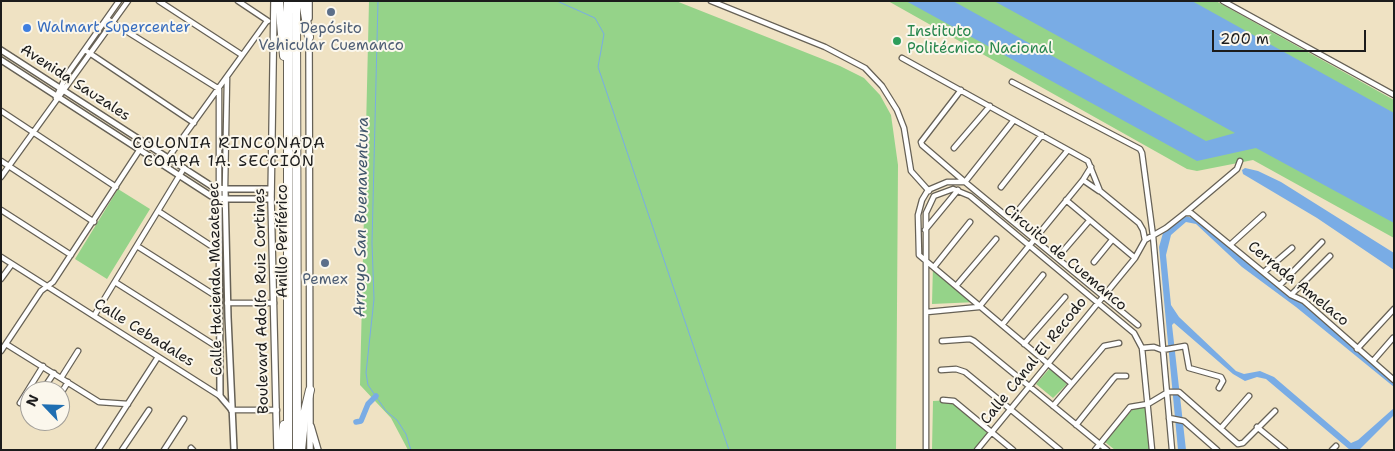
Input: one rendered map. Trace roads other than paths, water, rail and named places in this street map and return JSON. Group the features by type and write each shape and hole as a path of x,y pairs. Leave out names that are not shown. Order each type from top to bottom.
{"highway":[{"path":"279,1 280,30 288,80"},
{"name":"Anillo Periférico","path":"288,1 288,450"},
{"name":"Anillo Periférico","path":"296,1 297,450"},
{"path":"303,1 309,37"},
{"path":"301,450 304,416 310,390"},
{"path":"278,450 288,406"}],"main road":[{"name":"Boulevard Adolfo Ruiz Cortines","path":"274,1 271,198 278,450"},
{"path":"309,1 310,450"},
{"path":"310,423 318,450"}],"street":[{"path":"1,177 57,98 85,50 119,1"},
{"path":"62,89 90,55 128,1"},
{"path":"159,1 242,55"},
{"path":"238,1 267,21 274,21"},
{"path":"711,1 825,47 864,68 882,86 897,110 904,128 911,171 934,196"},
{"path":"1223,1 1394,95"},
{"path":"107,19 219,89"},
{"path":"168,158 192,121 228,77 267,21"},
{"name":"Avenida Sauzales","path":"1,50 205,182 225,189 271,189"},
{"path":"85,50 100,62 192,121"},
{"path":"902,58 1088,160 1100,191"},
{"name":"Avenida Sauzales","path":"1,60 211,196 225,199 271,198"},
{"path":"23,74 28,67"},
{"name":"Calle Hacienda Mazatepec","path":"228,77 225,199 227,303 234,450"},
{"path":"1012,82 1140,149 1143,158 1153,236 1172,450"},
{"name":"Calle Hacienda Mazatepec","path":"219,89 220,396"},
{"name":"Circuito de Cuemanco","path":"961,90 921,142 922,145 1138,325"},
{"path":"954,148 990,106"},
{"path":"1,111 116,187"},
{"path":"1014,120 965,182 947,182 928,190 922,200 918,215 918,252 979,307 1071,383"},
{"path":"1001,187 1042,135"},
{"path":"1,351 46,286 53,282 144,143"},
{"path":"1011,219 1068,150"},
{"path":"220,156 227,156"},
{"path":"1084,180 1139,223 1144,230 1145,240 1185,212 1236,169 1240,161"},
{"path":"1,162 94,222"},
{"path":"927,312 979,307 1084,180 1091,167"},
{"path":"94,316 184,168"},
{"path":"200,189 205,182"},
{"path":"926,450 927,312 925,230 927,208 934,196 949,189 958,190"},
{"path":"925,230 958,190"},
{"name":"Circuito de Cuemanco","path":"958,190 970,196 1030,244 1127,326 1142,348 1152,450"},
{"path":"1066,200 1135,258"},
{"path":"1,210 71,254"},
{"path":"158,211 219,251"},
{"name":"Cerrada Amelaco","path":"1185,212 1192,214 1292,295 1304,301 1394,380"},
{"path":"1230,245 1263,215"},
{"path":"1058,257 1089,220"},
{"path":"934,268 970,222"},
{"path":"219,226 226,226"},
{"path":"956,286 996,239"},
{"path":"1094,262 1112,240"},
{"name":"Calle Canal El Recodo","path":"977,450 1135,258 1145,240"},
{"path":"1280,285 1322,242"},
{"path":"136,246 219,298"},
{"path":"1264,272 1292,248"},
{"path":"1292,295 1330,256"},
{"name":"Calle Cebadales","path":"1,257 220,396 232,410"},
{"path":"1,279 12,264"},
{"path":"1002,326 1043,275"},
{"path":"115,282 219,348"},
{"path":"1024,344 1065,297"},
{"path":"227,303 274,303"},
{"path":"1357,349 1394,309"},
{"path":"219,317 228,317"},
{"path":"1373,361 1393,338"},
{"path":"942,341 970,339 974,341 1107,450"},
{"path":"1053,406 1104,346 1119,343"},
{"path":"6,344 66,381"},
{"path":"1142,348 1154,347 1163,349 1177,346 1186,348 1189,368 1223,378 1219,388"},
{"path":"61,378 78,351"},
{"path":"98,450 158,357"},
{"path":"34,381 44,366"},
{"path":"941,370 960,369 1060,450"},
{"path":"49,381 54,373"},
{"path":"1076,425 1116,376 1126,376"},
{"path":"70,383 99,402 128,404"},
{"path":"1095,450 1130,407 1148,404 1167,393 1179,392 1241,444 1275,411"},
{"path":"1221,428 1249,396"},
{"path":"943,400 954,401 1013,450"},
{"path":"122,450 149,410"},
{"path":"232,410 277,410"},
{"path":"1170,418 1184,421 1217,450"},
{"path":"164,450 184,419"},
{"path":"1257,427 1285,450"}],"water":[{"path":"906,1 953,1 1206,141 1235,133 994,1 1192,1 1394,113 1394,223 1256,148 1197,161"},
{"path":"1245,168 1258,171 1281,182 1394,253 1394,270 1317,218 1243,174 1242,170"},
{"path":"1185,216 1197,219 1301,301 1394,382 1394,387 1296,307 1242,267 1196,224 1186,222 1171,235 1166,255 1171,305 1179,317 1236,371 1244,374 1260,371 1274,377 1351,443 1358,440 1394,408 1394,415 1359,450 1350,450 1266,379 1257,377 1245,381 1233,374 1174,323 1172,325 1186,450 1178,450 1159,247 1163,233"}],"waterway":[{"name":"Arroyo San Buenaventura","path":"378,1 372,243 374,299 366,373 368,385 386,411 397,420 406,434 411,450"},
{"path":"557,1 595,18 604,34 598,67 729,450"},
{"path":"356,422 361,421 368,404 376,396"}],"place":[{"name":"Depósito Vehicular Cuemanco","path":"331,12"},
{"name":"Walmart Supercenter","path":"27,28"},
{"name":"Instituto Politécnico Nacional","path":"897,41"},
{"name":"Pemex","path":"325,263"}],"district":[{"name":"COLONIA RINCONADA COAPA 1A. SECCIÓN","path":"229,153"}]}
